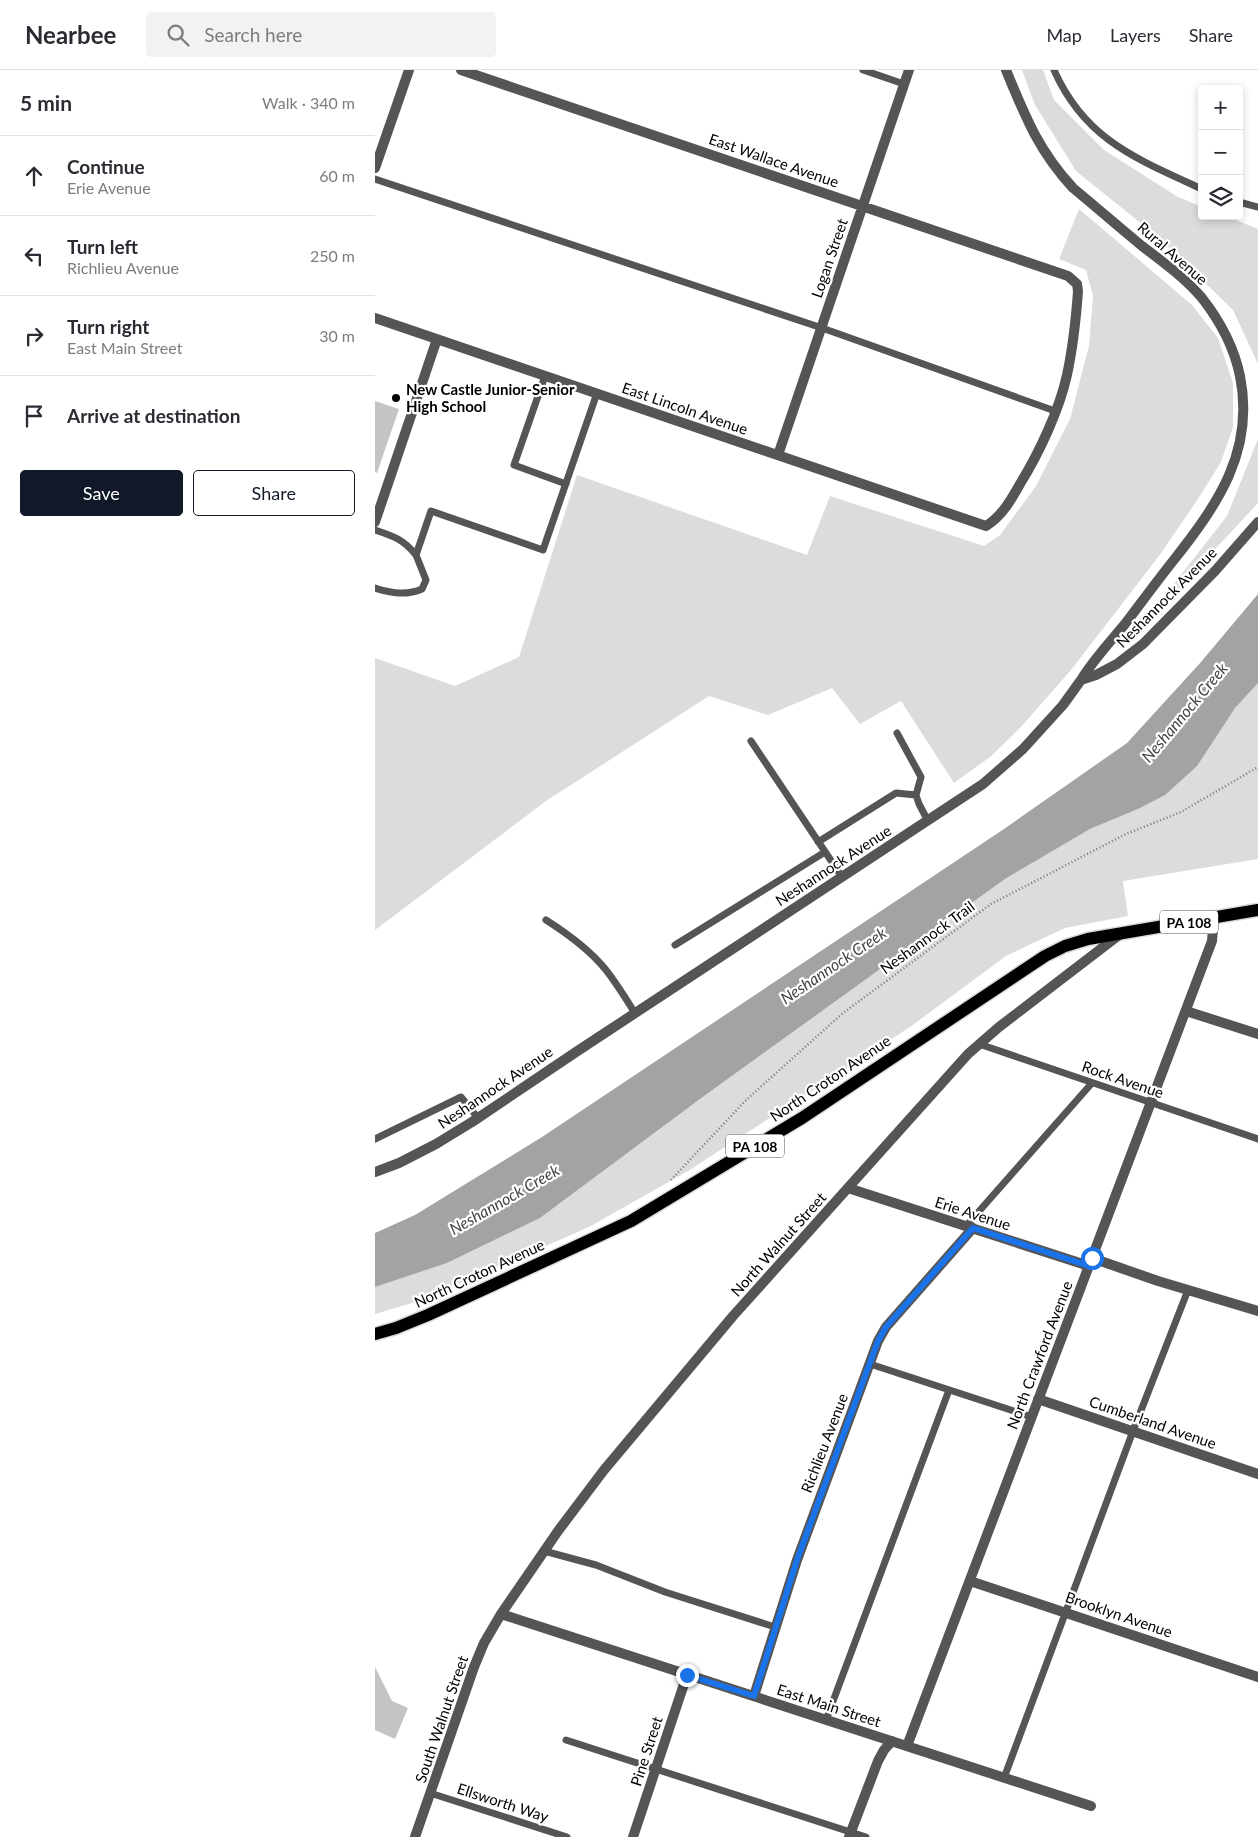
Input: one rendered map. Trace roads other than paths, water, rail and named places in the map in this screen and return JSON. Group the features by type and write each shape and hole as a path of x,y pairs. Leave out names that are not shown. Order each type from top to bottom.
{"main road":[{"name":"North Croton Avenue","path":"375,1334 428,1315 631,1221 802,1118 998,986 1045,956 1065,946 1087,939 1258,910"}],"street":[{"path":"375,168 409,70"},
{"name":"East Wallace Avenue","path":"461,70 1068,276 1075,281 1078,291 1074,335 1067,376 1055,410"},
{"name":"Logan Street","path":"779,455 909,70"},
{"name":"Rural Avenue","path":"1006,70 1030,127 1043,152 1060,174 1087,200 1182,278 1207,305 1218,320 1231,345 1243,390 1244,416 1241,442 1234,467 1219,497 1201,526 1081,680"},
{"name":"East Lincoln Avenue","path":"375,318 987,526 1005,509 1026,474 1045,438 1055,410"},
{"path":"375,522 437,339"},
{"name":"Neshannock Avenue","path":"375,1172 436,1144 478,1118 983,784 1008,764 1059,710 1081,680 1107,670 1137,650 1215,571 1258,522"},
{"name":"North Crawford Avenue","path":"907,1746 1212,941 1213,929 1210,918"},
{"name":"North Walnut Street","path":"501,1614 605,1470 727,1323 979,1044 1064,975 1120,934"},
{"path":"1186,1011 1258,1034"},
{"name":"Erie Avenue","path":"849,1188 970,1227 1258,1312"},
{"name":"Richlieu Avenue","path":"754,1696 803,1542 878,1341 886,1327 970,1227"},
{"name":"Cumberland Avenue","path":"1039,1399 1258,1474"},
{"name":"Brooklyn Avenue","path":"970,1581 1258,1677"},
{"name":"East Main Street","path":"501,1614 1091,1806"},
{"name":"South Walnut Street","path":"415,1837 474,1667 484,1643 501,1614"},
{"name":"Pine Street","path":"633,1837 687,1675"},
{"path":"850,1834 878,1760 883,1750 892,1741"}],"lane":[{"path":"863,70 904,84"},
{"path":"1054,70 1080,114 1108,141 1148,164 1198,187"},
{"path":"375,179 822,328 1055,410"},
{"path":"1243,203 1258,207"},
{"path":"545,376 514,466 566,484"},
{"path":"416,555 431,511 543,550 597,394"},
{"path":"375,530 399,538 408,545 416,555 426,580 422,589 403,594 375,588"},
{"path":"897,733 921,777 916,795 928,821"},
{"path":"751,742 842,877"},
{"path":"818,842 896,793 916,795"},
{"path":"675,945 825,852"},
{"path":"546,920 568,934 592,954 606,970 635,1013"},
{"name":"Rock Avenue","path":"979,1044 1258,1139"},
{"name":"Richlieu Avenue","path":"970,1227 1092,1082"},
{"path":"375,1139 461,1097 478,1118"},
{"path":"1004,1778 1133,1431 1188,1290"},
{"path":"870,1364 1032,1417"},
{"path":"826,1720 949,1390"},
{"path":"545,1551 596,1565 665,1592 775,1627"},
{"path":"565,1740 850,1834 866,1837"},
{"name":"Ellsworth Way","path":"431,1793 567,1837"}],"water":[{"name":"Neshannock Creek","path":"1258,594 1258,683 1235,708 1197,766 1165,795 1138,809 1090,829 1005,879 700,1099 540,1218 447,1263 375,1287 375,1233 415,1215 542,1137 1004,829 1127,743 1201,662"}],"place":[{"name":"New Castle Junior-Senior High School","path":"396,398"}]}
